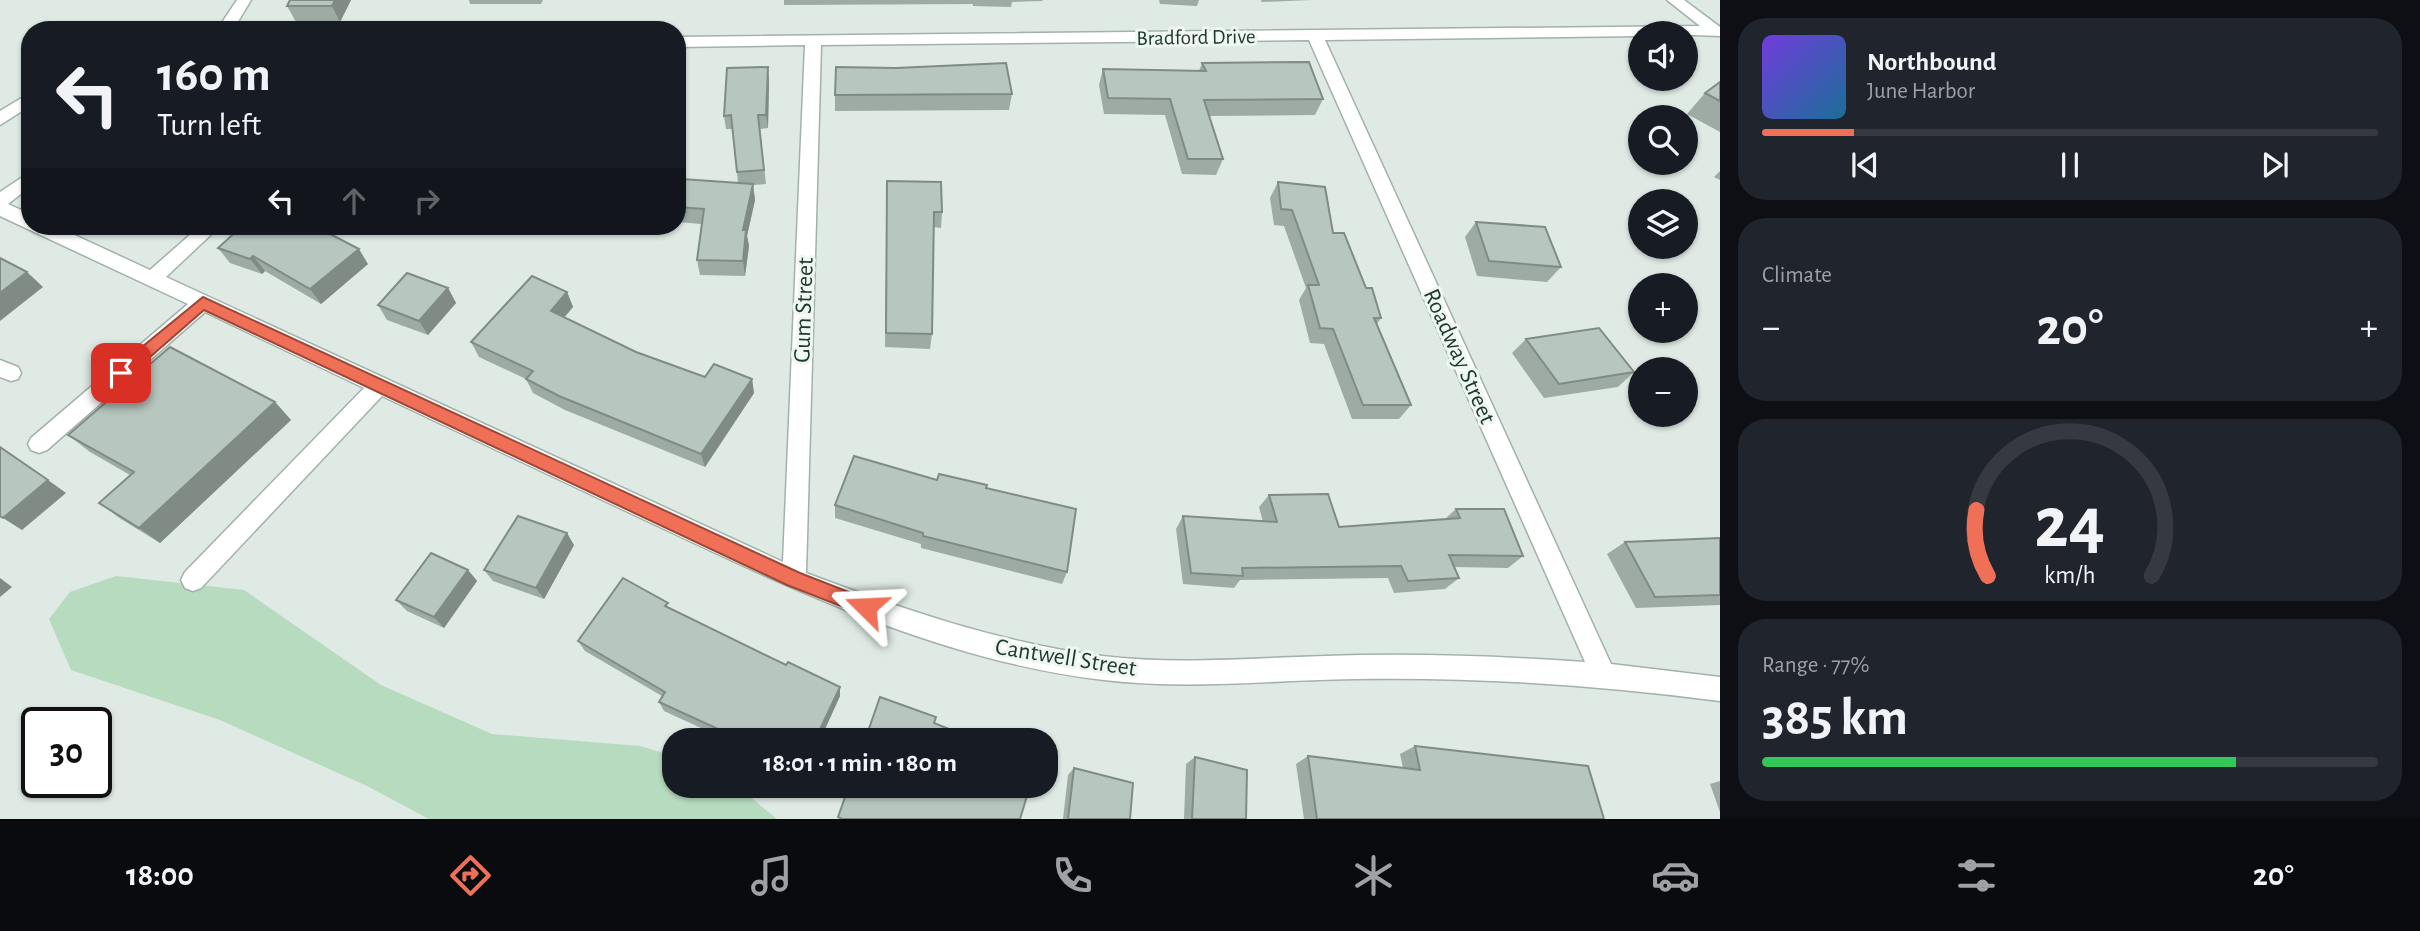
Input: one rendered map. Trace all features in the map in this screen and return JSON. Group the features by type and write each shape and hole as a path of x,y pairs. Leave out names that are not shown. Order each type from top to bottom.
{"street":[{"path":"231,21 244,0"},
{"path":"1674,0 1718,33"},
{"name":"Bradford Drive","path":"686,42 1718,33"},
{"name":"Roadway Street","path":"1315,36 1604,676"},
{"name":"Gum Street","path":"794,579 813,40"},
{"path":"0,119 21,104"},
{"path":"0,201 21,185"},
{"path":"0,208 21,218"},
{"name":"Cantwell Street","path":"57,235 794,579 866,607 1013,653 1105,668 1197,672 1372,667 1604,676 1720,689"},
{"path":"152,279 201,235"},
{"path":"39,444 203,303"},
{"path":"193,580 380,385"}],"green space":[{"path":"116,576 244,590 381,685 492,734 640,746 662,752 662,798 752,798 777,819 429,819 367,786 220,720 71,670 49,619 70,592"}],"building":[{"path":"290,0 335,0 332,6 287,6"},
{"path":"1309,62 1323,99 1204,100 1223,159 1188,159 1170,99 1108,98 1103,69 1206,71 1202,63"},
{"path":"1006,63 1012,94 835,95 836,67 896,68"},
{"path":"768,67 766,115 758,115 764,170 737,172 731,115 724,116 727,68"},
{"path":"1720,82 1720,101 1705,93"},
{"path":"686,179 753,184 743,230 746,230 743,261 697,260 704,209 686,208"},
{"path":"887,181 941,182 942,212 934,212 932,334 886,333"},
{"path":"1278,182 1325,187 1333,233 1344,233 1366,288 1372,288 1381,318 1374,318 1411,405 1363,405 1333,329 1320,328 1308,285 1319,285 1292,210 1281,209"},
{"path":"1476,222 1545,227 1561,267 1489,261"},
{"path":"232,235 332,235 359,249 310,289 253,256 250,259 218,248"},
{"path":"0,258 27,272 0,293"},
{"path":"407,273 448,288 419,321 378,305"},
{"path":"532,276 567,292 551,311 636,352 705,377 714,364 752,379 701,454 559,396 526,379 533,371 471,342"},
{"path":"1599,328 1628,364 1628,373 1559,384 1526,339"},
{"path":"170,347 275,402 139,528 99,503 134,472 68,435"},
{"path":"0,447 48,480 3,518 0,516"},
{"path":"854,456 937,480 939,474 1076,509 1067,572 923,536 923,533 835,505"},
{"path":"1328,494 1339,527 1460,518 1456,509 1504,509 1523,556 1449,555 1459,578 1408,581 1401,566 1242,568 1243,576 1191,573 1183,516 1277,522 1269,495"},
{"path":"518,516 567,533 536,588 484,570"},
{"path":"1720,538 1720,595 1655,597 1625,542"},
{"path":"431,553 468,570 434,617 396,600"},
{"path":"623,578 668,603 665,606 786,665 788,662 840,687 821,728 716,728 659,702 665,692 578,641"},
{"path":"880,697 936,717 934,723 946,728 869,728"},
{"path":"1415,746 1588,766 1604,819 1317,819 1308,756 1420,770"},
{"path":"1195,757 1247,770 1246,819 1192,819"},
{"path":"1074,768 1133,783 1130,819 1068,819"},
{"path":"845,798 1026,798 1020,819 838,817"}],"route":[{"path":"121,373 203,303 794,579 866,607"}]}
